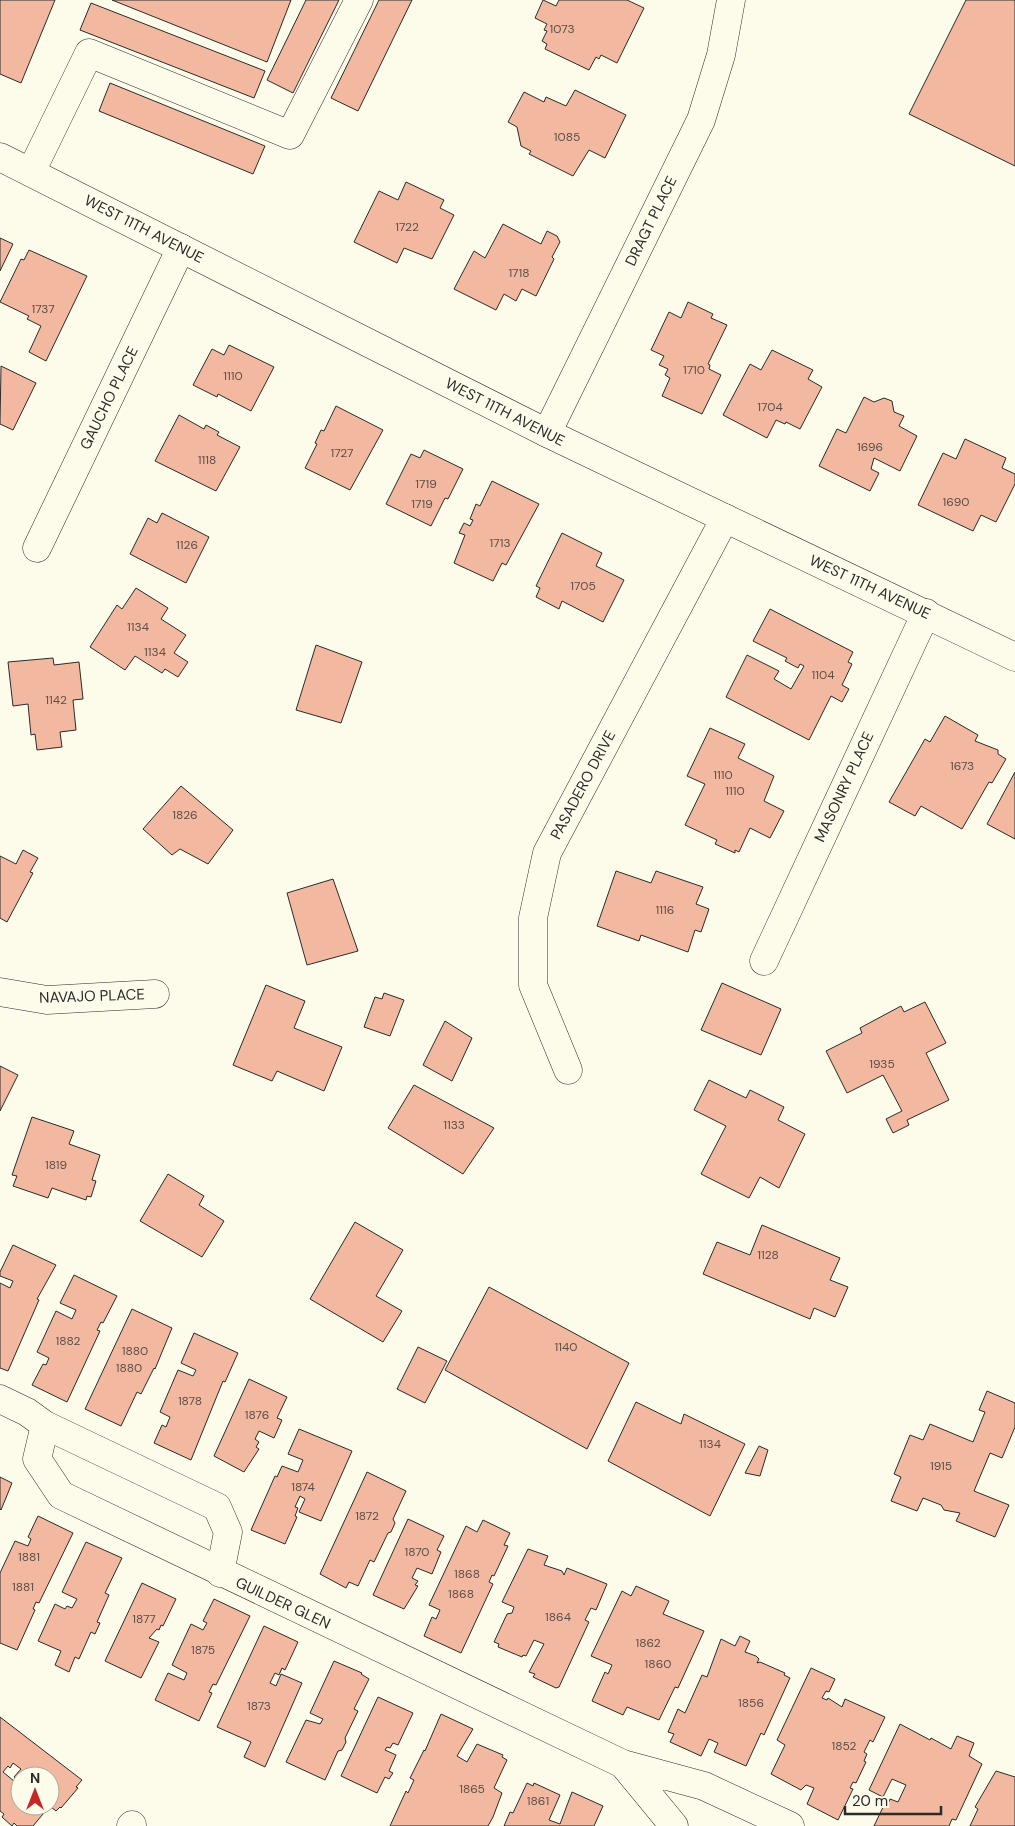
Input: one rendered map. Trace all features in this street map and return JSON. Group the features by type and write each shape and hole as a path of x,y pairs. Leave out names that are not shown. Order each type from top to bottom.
{"street":[{"path":"31,172 89,53 290,135 360,0"},
{"name":"DRAGT PLACE","path":"547,433 700,120 721,55 731,0"},
{"name":"WEST 11TH AVENUE","path":"0,157 547,433 1015,657"},
{"name":"GAUCHO PLACE","path":"37,548 181,248"},
{"name":"PASADERO DRIVE","path":"568,1070 533,985 533,918 547,853 725,518"},
{"name":"MASONRY PLACE","path":"764,961 926,614"},
{"name":"NAVAJO PLACE","path":"0,992 48,1000 155,994"},
{"path":"0,1399 27,1412 45,1425 217,1506 228,1532 220,1573"},
{"name":"GUILDER GLEN","path":"45,1425 37,1459 61,1495 220,1573 623,1764 704,1786 790,1826"},
{"name":"GUILDER GLEN","path":"623,1764 674,1826"}],"building":[{"path":"0,0 55,0 21,83 0,74"},
{"path":"112,0 291,0 267,62"},
{"path":"306,0 339,0 293,93 267,80"},
{"path":"379,0 412,0 358,111 331,98"},
{"path":"543,0 556,6 559,0 627,0 644,8 617,63 601,55 599,59 596,57 589,70 545,49 547,44 542,41 547,31 544,30 547,24 535,18"},
{"path":"966,0 1015,0 1015,166 909,114"},
{"path":"91,3 265,71 254,98 80,30"},
{"path":"110,83 265,146 253,174 99,111"},
{"path":"575,90 626,115 605,158 589,150 573,176 529,154 531,151 521,146 517,127 508,122 524,92 544,102 546,97 566,106"},
{"path":"406,182 444,200 440,208 454,215 432,259 404,248 397,263 354,242 379,191 398,200"},
{"path":"503,224 541,244 547,231 557,236 560,242 536,296 522,289 516,301 504,294 496,310 454,289 474,251 485,258"},
{"path":"0,238 13,244 0,271"},
{"path":"29,250 87,276 46,361 29,352 41,326 27,319 29,316 0,302 21,259 24,260"},
{"path":"688,302 713,314 711,318 727,325 708,364 710,365 709,369 721,375 702,414 662,396 670,378 665,375 668,369 659,365 664,356 651,350 669,312 681,318"},
{"path":"229,345 274,367 251,411 218,394 217,397 193,385 212,349 224,355"},
{"path":"772,350 813,370 808,379 822,387 800,429 786,422 785,424 776,420 767,438 723,415 750,364 761,370"},
{"path":"1,366 36,383 13,430 0,424"},
{"path":"864,397 874,402 884,398 892,401 894,412 904,416 899,426 917,436 900,471 874,458 871,469 879,473 870,491 819,466 837,429 846,433"},
{"path":"336,406 383,430 350,490 305,468 317,444 315,443 321,430 324,431"},
{"path":"179,415 204,429 206,425 219,432 217,435 240,447 216,491 155,461"},
{"path":"965,439 1006,458 1002,468 1015,474 1015,484 996,522 981,515 973,531 918,505 943,453 956,459"},
{"path":"424,450 463,469 448,499 445,498 431,526 386,504 411,454 420,458"},
{"path":"492,481 539,504 506,565 502,563 493,581 454,563 465,535 459,533 464,523 470,526 473,520 470,519 476,504 480,506"},
{"path":"162,513 209,537 186,583 130,554 148,518 157,523"},
{"path":"562,533 602,553 596,566 624,580 603,622 562,601 559,609 536,597 540,588 536,586"},
{"path":"136,588 168,608 161,619 186,635 174,653 188,662 178,677 165,669 162,673 135,656 125,670 90,647 117,605 122,609"},
{"path":"770,609 853,652 848,662 852,664 842,685 849,689 842,702 831,696 809,740 726,697 747,655 779,671 774,679 791,689 804,666 800,664 798,668 785,661 787,658 753,641"},
{"path":"316,645 362,662 341,723 296,710"},
{"path":"53,658 54,665 79,662 83,699 73,700 76,730 60,732 62,747 37,750 35,734 31,735 28,704 13,706 8,662"},
{"path":"945,716 978,735 975,741 998,750 998,754 1006,759 992,783 989,782 962,829 921,806 915,816 889,802 925,739 930,742"},
{"path":"710,728 745,744 738,758 774,776 764,801 784,811 770,838 750,828 739,852 735,850 735,853 715,844 717,840 685,825 705,784 687,776"},
{"path":"1015,772 1015,839 987,824"},
{"path":"181,786 233,830 208,864 180,849 172,855 143,829"},
{"path":"23,850 38,858 30,872 33,873 7,922 0,918 0,856 16,864"},
{"path":"616,871 651,883 656,871 703,887 696,904 709,909 701,932 695,930 688,952 641,935 639,941 597,926"},
{"path":"333,879 358,951 307,965 287,893"},
{"path":"722,983 781,1009 761,1055 701,1030"},
{"path":"266,985 305,1001 294,1028 342,1047 324,1091 277,1071 272,1081 233,1065"},
{"path":"384,993 404,1000 390,1036 364,1027 375,997 382,999"},
{"path":"925,1002 946,1043 926,1053 949,1100 907,1120 909,1125 893,1133 886,1119 902,1111 883,1075 847,1093 826,1051 862,1033 860,1028 901,1006 904,1012"},
{"path":"445,1021 472,1038 452,1081 423,1065"},
{"path":"0,1066 18,1075 0,1111"},
{"path":"709,1080 746,1098 750,1090 784,1107 778,1120 805,1134 779,1188 760,1177 749,1198 701,1174 726,1126 694,1110"},
{"path":"414,1085 494,1128 463,1174 388,1128"},
{"path":"32,1117 74,1131 69,1144 100,1155 92,1180 96,1181 91,1197 87,1196 86,1200 52,1188 48,1198 13,1186 17,1176 12,1175"},
{"path":"168,1174 204,1196 199,1205 224,1221 202,1257 140,1221"},
{"path":"355,1222 403,1250 376,1296 402,1311 383,1342 310,1299"},
{"path":"762,1225 840,1258 830,1280 848,1287 835,1317 814,1308 810,1319 703,1274 717,1242 750,1255"},
{"path":"13,1245 56,1265 37,1299 39,1300 8,1371 0,1368 0,1283 10,1288 13,1281 0,1276 0,1272"},
{"path":"74,1275 117,1296 103,1323 101,1322 97,1330 100,1331 67,1402 32,1385 43,1364 46,1365 49,1358 37,1352 56,1311 72,1319 76,1310 60,1303"},
{"path":"489,1287 629,1363 587,1449 445,1370"},
{"path":"132,1309 172,1328 155,1369 141,1394 137,1392 121,1426 85,1409"},
{"path":"194,1333 238,1353 225,1382 223,1381 191,1460 154,1443 162,1425 166,1427 170,1417 160,1412 178,1370 193,1376 196,1370 181,1363"},
{"path":"418,1347 447,1361 425,1403 397,1389"},
{"path":"249,1379 287,1397 277,1418 282,1420 274,1438 259,1431 255,1439 259,1442 256,1447 259,1449 244,1472 214,1456"},
{"path":"987,1391 1015,1403 1015,1427 1002,1458 990,1453 974,1491 1009,1505 995,1537 956,1521 960,1513 944,1510 941,1505 923,1498 917,1511 891,1501 901,1477 894,1474 910,1435 923,1440 930,1424 973,1442 985,1412 979,1410"},
{"path":"636,1402 681,1424 684,1414 745,1444 710,1516 608,1461"},
{"path":"299,1429 352,1451 321,1521 299,1512 305,1499 300,1496 295,1507 298,1508 295,1516 297,1517 285,1544 251,1530 275,1476 277,1477 282,1466 298,1472 303,1460 288,1454"},
{"path":"759,1446 768,1450 760,1476 745,1473"},
{"path":"367,1472 406,1491 393,1519 395,1523 391,1532 388,1533 374,1562 370,1560 358,1586 349,1582 346,1588 320,1574"},
{"path":"0,1477 12,1483 1,1510 0,1509"},
{"path":"38,1516 73,1533 39,1603 36,1602 33,1609 35,1610 17,1650 0,1643 0,1573 15,1541 28,1546 31,1539 28,1537"},
{"path":"408,1519 444,1536 437,1550 441,1552 432,1574 417,1568 412,1578 418,1581 415,1585 418,1586 404,1609 373,1595"},
{"path":"483,1520 510,1533 504,1545 508,1546 494,1576 492,1575 489,1582 493,1584 461,1653 424,1636 432,1617 436,1619 440,1610 429,1605 466,1526 477,1532"},
{"path":"86,1542 122,1558 105,1593 109,1595 97,1622 100,1623 95,1634 91,1632 79,1659 75,1657 69,1672 55,1665 61,1651 38,1641 55,1604 65,1609 67,1606 72,1608 77,1599 62,1592"},
{"path":"528,1549 548,1556 544,1565 562,1571 564,1575 567,1568 607,1584 596,1610 591,1608 585,1620 589,1622 559,1687 556,1688 533,1677 535,1674 529,1672 544,1644 534,1640 526,1656 523,1655 522,1657 498,1647 499,1644 494,1642 507,1614 512,1613 514,1607 502,1602"},
{"path":"142,1583 176,1599 163,1626 161,1625 159,1630 157,1629 149,1638 159,1642 141,1678 105,1661"},
{"path":"636,1586 669,1601 663,1614 704,1631 678,1688 675,1687 659,1720 627,1707 623,1715 592,1701 605,1672 608,1674 612,1665 591,1656 622,1591 631,1596"},
{"path":"214,1599 250,1616 216,1685 213,1684 209,1692 212,1693 199,1721 155,1700 168,1673 184,1680 187,1673 172,1665 191,1624 203,1630 207,1623 203,1621"},
{"path":"264,1626 298,1642 285,1670 282,1668 279,1675 275,1673 270,1683 276,1686 281,1674 302,1683 265,1767 244,1757 251,1742 217,1727"},
{"path":"740,1636 750,1641 745,1652 756,1656 759,1659 757,1663 760,1662 785,1673 784,1675 790,1678 764,1735 761,1733 746,1766 714,1752 718,1743 709,1739 701,1756 670,1742 674,1734 668,1732 678,1709 685,1713 702,1675 707,1677 721,1639 735,1646"},
{"path":"334,1661 362,1673 369,1679 354,1709 358,1711 345,1738 346,1742 342,1750 338,1751 325,1780 286,1762 306,1720 320,1724 323,1719 310,1713"},
{"path":"811,1668 835,1679 829,1692 826,1691 822,1698 827,1700 828,1698 842,1707 845,1699 885,1717 873,1742 870,1740 864,1752 867,1754 864,1761 866,1762 856,1783 853,1782 850,1788 853,1789 838,1820 807,1804 814,1788 806,1785 801,1790 771,1774 785,1745 777,1740"},
{"path":"378,1697 413,1713 398,1745 393,1743 390,1748 387,1747 385,1750 396,1755 389,1771 393,1773 389,1779 385,1777 377,1793 341,1776"},
{"path":"441,1714 473,1729 457,1756 467,1762 477,1744 503,1755 502,1757 507,1760 494,1788 502,1793 493,1817 488,1826 390,1826 406,1791 408,1793 414,1780 410,1778 425,1751"},
{"path":"0,1717 82,1780 76,1787 78,1788 61,1808 60,1766 17,1766 13,1763 10,1768 8,1766 3,1772 10,1778 10,1816 41,1816 33,1826 17,1826 14,1823 12,1826 2,1817 4,1814 0,1811"},
{"path":"900,1724 951,1749 957,1736 974,1743 969,1756 982,1764 956,1820 952,1819 949,1826 874,1826 886,1801 889,1802 890,1799 898,1802 906,1785 892,1779 883,1797 869,1790"},
{"path":"996,1771 1015,1777 1015,1826 970,1826 978,1809 975,1807"},
{"path":"527,1783 533,1786 534,1783 560,1795 549,1820 560,1824 572,1792 603,1806 594,1826 504,1826 510,1812 513,1813"}]}
